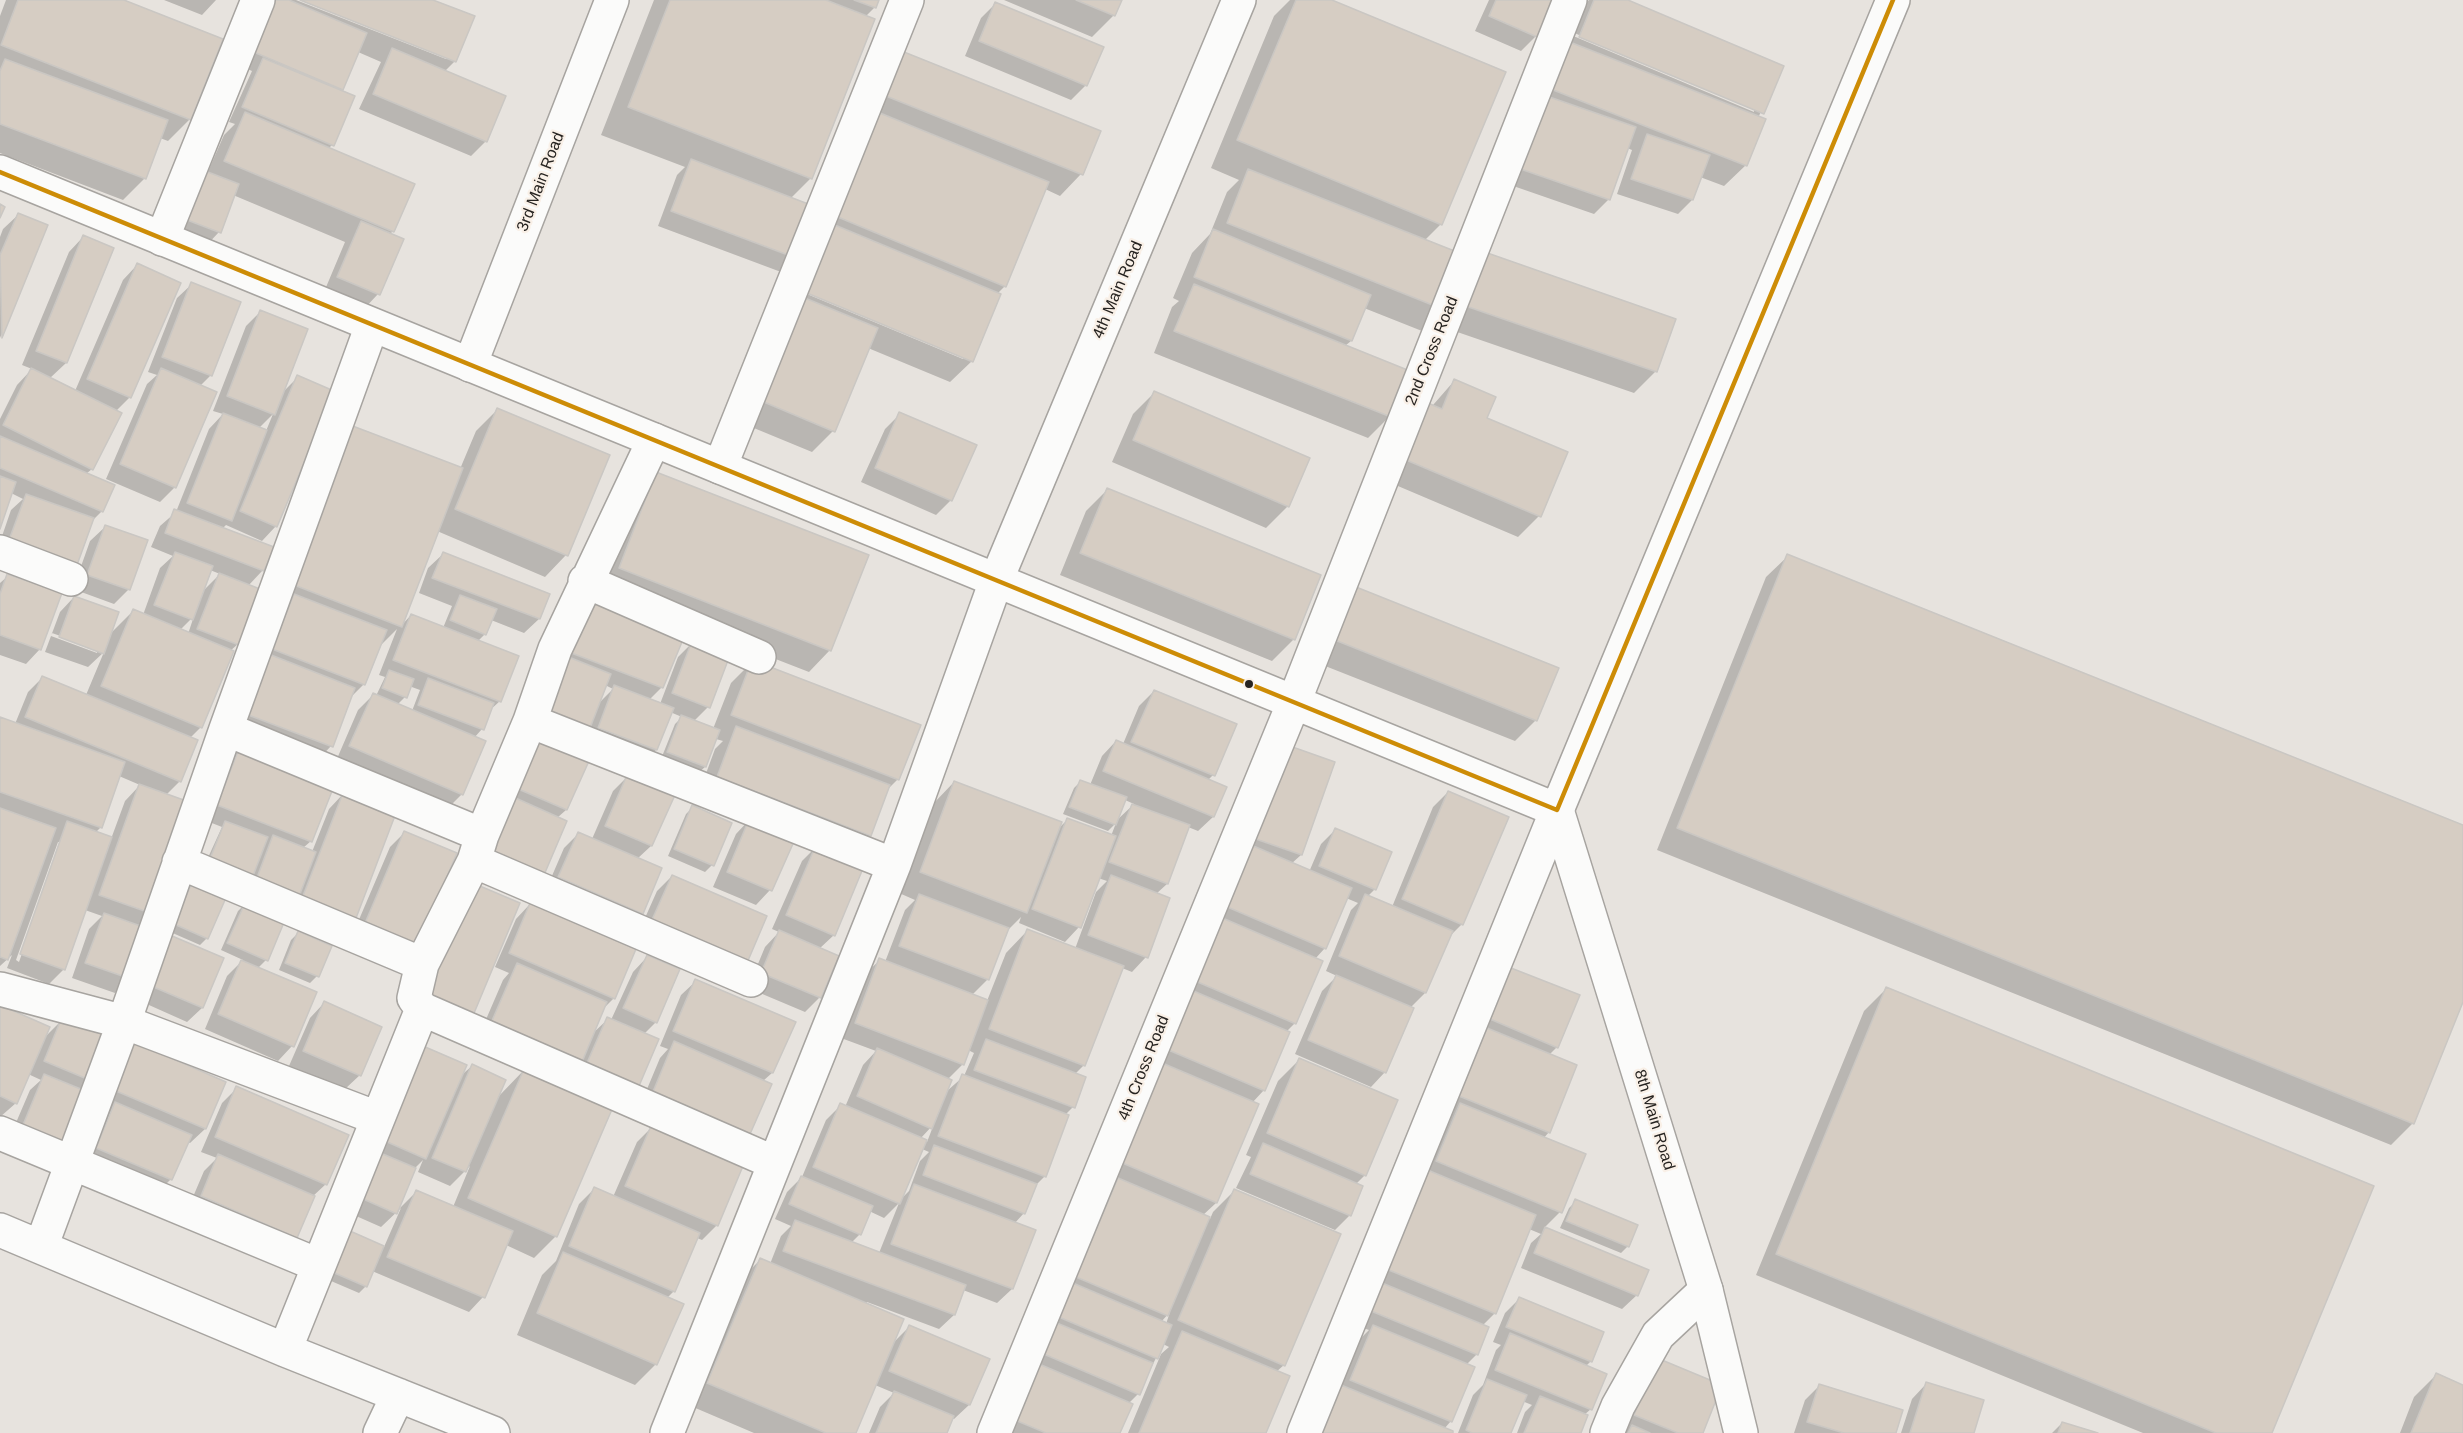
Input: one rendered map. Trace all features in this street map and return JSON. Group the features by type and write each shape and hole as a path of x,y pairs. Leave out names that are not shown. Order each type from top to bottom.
{"street":[{"path":"162,239 258,0"},
{"name":"3rd Main Road","path":"470,365 612,0"},
{"path":"720,467 907,0"},
{"name":"4th Main Road","path":"667,1433 894,865 996,581 1239,0"},
{"name":"2nd Cross Road","path":"1294,702 1570,0"},
{"path":"1304,1433 1557,810 1893,0"},
{"path":"0,172 1557,810"},
{"path":"41,1247 124,1022 226,729 372,325"},
{"path":"654,440 585,581 555,649 530,721 478,848 422,964 414,998 422,1008 775,1163"},
{"path":"0,552 72,579"},
{"path":"585,581 759,657"},
{"name":"4th Cross Road","path":"994,1433 1294,702"},
{"path":"530,721 894,865"},
{"path":"226,729 751,980"},
{"name":"8th Main Road","path":"1557,810 1706,1290 1741,1433"},
{"path":"179,862 422,964"},
{"path":"0,989 124,1022 377,1119"},
{"path":"285,1350 422,1008"},
{"path":"0,1133 318,1264"},
{"path":"0,1230 285,1350 493,1433"},
{"path":"1607,1433 1618,1406 1658,1335 1706,1290"},
{"path":"380,1433 398,1395"}],"building":[{"path":"18,0 124,0 223,39 191,120 1,45"},
{"path":"270,0 289,0 367,33 343,90 249,50"},
{"path":"300,0 433,0 475,16 456,62"},
{"path":"670,0 826,0 875,19 812,179 628,107"},
{"path":"854,0 879,0 876,8"},
{"path":"1076,0 1122,0 1115,16"},
{"path":"1296,0 1332,0 1506,72 1442,225 1237,140"},
{"path":"1496,0 1553,0 1537,37 1489,16"},
{"path":"1594,0 1628,0 1784,66 1764,114 1579,37"},
{"path":"995,2 1104,47 1087,86 979,41"},
{"path":"1562,39 1766,119 1747,166 1543,86"},
{"path":"392,48 506,96 487,142 373,94"},
{"path":"899,50 1101,131 1083,175 881,94"},
{"path":"263,58 355,96 334,146 242,107"},
{"path":"5,59 168,120 146,179 0,124 0,71"},
{"path":"1535,92 1636,127 1610,200 1509,165"},
{"path":"875,111 1049,182 1006,287 833,215"},
{"path":"245,112 415,184 394,232 224,161"},
{"path":"1647,134 1710,155 1693,200 1631,179"},
{"path":"691,159 816,207 796,258 671,211"},
{"path":"200,169 239,184 221,233 182,218"},
{"path":"1248,169 1467,256 1445,310 1227,223"},
{"path":"0,204 5,207 0,218"},
{"path":"18,213 48,225 2,338 0,255"},
{"path":"361,221 404,239 380,295 337,277"},
{"path":"830,223 1001,294 973,362 802,291"},
{"path":"1213,229 1371,295 1352,341 1194,277"},
{"path":"83,235 114,248 67,363 36,351"},
{"path":"1476,249 1676,319 1657,372 1457,303"},
{"path":"137,263 181,283 131,398 87,379"},
{"path":"191,282 241,302 212,376 162,357"},
{"path":"1194,284 1410,371 1391,417 1174,331"},
{"path":"795,294 878,328 835,432 752,397"},
{"path":"260,310 308,329 275,415 227,396"},
{"path":"31,368 122,413 93,470 3,425"},
{"path":"161,368 217,392 176,488 120,464"},
{"path":"297,375 334,391 277,527 240,511"},
{"path":"1454,379 1496,397 1487,418 1568,452 1541,517 1392,454 1416,398 1442,409"},
{"path":"1154,391 1310,458 1289,507 1133,440"},
{"path":"497,408 610,455 568,556 455,509"},
{"path":"899,412 977,445 952,501 875,468"},
{"path":"223,413 267,430 232,521 187,503"},
{"path":"350,425 463,468 402,627 289,583"},
{"path":"0,436 115,485 103,512 0,468"},
{"path":"656,472 869,555 831,651 619,568"},
{"path":"0,476 16,482 0,529"},
{"path":"1107,488 1321,575 1295,640 1080,553"},
{"path":"26,494 94,518 77,565 9,540"},
{"path":"174,509 274,547 264,571 165,533"},
{"path":"105,525 148,540 130,590 87,575"},
{"path":"175,552 213,566 193,620 154,605"},
{"path":"443,552 550,594 540,619 432,578"},
{"path":"1787,554 2463,825 2463,1002 2414,1124 1677,828"},
{"path":"219,573 260,589 239,645 197,629"},
{"path":"7,574 62,593 41,650 0,635 0,594"},
{"path":"1351,585 1559,668 1537,721 1330,638"},
{"path":"294,594 387,630 365,685 272,649"},
{"path":"460,595 497,609 486,635 450,620"},
{"path":"74,596 119,612 104,654 59,637"},
{"path":"581,597 684,637 663,688 561,649"},
{"path":"133,609 234,651 202,728 101,686"},
{"path":"411,614 519,656 501,702 393,660"},
{"path":"692,641 730,655 710,708 672,693"},
{"path":"266,653 355,688 333,747 243,713"},
{"path":"561,654 611,674 590,728 540,708"},
{"path":"752,660 921,725 899,780 731,715"},
{"path":"389,670 414,679 407,698 382,688"},
{"path":"42,676 198,740 181,782 25,717"},
{"path":"428,678 494,703 484,730 418,705"},
{"path":"614,685 674,708 657,750 598,728"},
{"path":"1154,690 1237,724 1215,776 1131,742"},
{"path":"373,693 486,741 463,795 349,746"},
{"path":"681,715 720,730 706,767 667,752"},
{"path":"0,717 125,762 102,828 0,792"},
{"path":"736,726 890,785 871,836 717,777"},
{"path":"537,739 589,761 567,810 516,788"},
{"path":"1116,740 1227,787 1214,817 1103,771"},
{"path":"1284,744 1335,762 1302,855 1250,837"},
{"path":"239,749 334,786 312,842 217,805"},
{"path":"627,775 675,795 652,846 605,826"},
{"path":"1080,780 1127,797 1116,825 1069,807"},
{"path":"954,781 1062,822 1027,913 920,872"},
{"path":"139,784 192,803 153,914 99,895"},
{"path":"1448,791 1509,817 1463,925 1402,899"},
{"path":"343,793 396,813 353,926 299,906"},
{"path":"511,796 567,821 544,875 488,850"},
{"path":"1132,804 1190,825 1168,884 1109,862"},
{"path":"692,805 732,823 714,866 674,849"},
{"path":"0,808 56,828 8,960 0,957"},
{"path":"750,817 796,837 772,891 727,872"},
{"path":"1067,818 1116,836 1081,928 1032,909"},
{"path":"67,821 112,837 65,970 20,954"},
{"path":"225,821 268,837 251,881 208,864"},
{"path":"1335,828 1392,852 1376,890 1319,866"},
{"path":"404,831 457,853 415,950 363,928"},
{"path":"578,832 662,868 643,914 558,877"},
{"path":"273,835 316,852 298,899 255,883"},
{"path":"1244,842 1352,888 1326,949 1218,903"},
{"path":"816,845 864,866 835,936 786,915"},
{"path":"672,875 767,916 747,963 651,922"},
{"path":"1111,875 1170,898 1148,958 1088,935"},
{"path":"468,881 520,903 472,1018 419,994"},
{"path":"191,885 225,900 208,939 174,924"},
{"path":"919,894 1009,928 989,980 899,946"},
{"path":"1365,894 1453,931 1426,993 1339,956"},
{"path":"245,903 285,920 268,961 227,943"},
{"path":"530,903 636,949 615,999 509,953"},
{"path":"104,913 149,929 131,979 85,963"},
{"path":"1213,914 1323,961 1296,1024 1186,977"},
{"path":"1027,929 1124,966 1085,1066 989,1029"},
{"path":"779,930 839,956 821,998 761,973"},
{"path":"298,931 332,946 319,977 285,963"},
{"path":"165,933 224,958 203,1008 144,983"},
{"path":"647,955 680,969 657,1023 623,1008"},
{"path":"879,958 988,1000 964,1065 855,1023"},
{"path":"241,960 317,992 294,1047 218,1014"},
{"path":"517,963 607,1002 582,1062 491,1023"},
{"path":"1511,968 1580,995 1558,1048 1490,1019"},
{"path":"1336,975 1414,1008 1386,1073 1308,1040"},
{"path":"695,979 796,1022 773,1073 673,1031"},
{"path":"1184,987 1290,1032 1265,1091 1159,1046"},
{"path":"1886,987 2374,1186 2272,1433 2216,1433 1776,1254"},
{"path":"324,1001 382,1027 361,1076 303,1051"},
{"path":"0,1005 50,1027 17,1104 0,1096"},
{"path":"62,1017 110,1037 92,1081 44,1061"},
{"path":"607,1017 659,1039 639,1086 587,1063"},
{"path":"1487,1028 1577,1065 1550,1133 1459,1096"},
{"path":"986,1039 1086,1077 1075,1108 974,1070"},
{"path":"130,1040 226,1082 206,1129 109,1088"},
{"path":"674,1041 772,1084 747,1141 650,1099"},
{"path":"416,1043 467,1065 426,1159 376,1137"},
{"path":"877,1048 952,1080 932,1129 857,1096"},
{"path":"1299,1058 1398,1100 1366,1176 1267,1133"},
{"path":"1155,1060 1259,1104 1217,1203 1113,1159"},
{"path":"472,1064 506,1080 466,1172 432,1158"},
{"path":"524,1069 613,1107 557,1237 468,1198"},
{"path":"44,1074 88,1092 67,1143 23,1125"},
{"path":"962,1074 1069,1115 1046,1177 938,1136"},
{"path":"236,1086 349,1135 327,1185 215,1137"},
{"path":"115,1102 192,1135 172,1180 96,1148"},
{"path":"840,1103 927,1140 900,1204 813,1167"},
{"path":"1460,1103 1586,1154 1562,1213 1436,1161"},
{"path":"651,1126 743,1166 718,1226 625,1186"},
{"path":"1263,1143 1363,1186 1351,1216 1250,1174"},
{"path":"934,1145 1037,1184 1025,1214 923,1175"},
{"path":"371,1149 416,1168 397,1214 352,1194"},
{"path":"218,1154 315,1196 297,1238 201,1196"},
{"path":"1425,1169 1536,1215 1496,1314 1384,1268"},
{"path":"801,1176 873,1206 861,1235 789,1204"},
{"path":"1118,1178 1210,1217 1168,1316 1076,1277"},
{"path":"914,1184 1036,1230 1013,1289 891,1244"},
{"path":"594,1187 700,1233 675,1292 569,1246"},
{"path":"1234,1189 1341,1234 1285,1366 1178,1320"},
{"path":"416,1190 513,1231 485,1298 387,1257"},
{"path":"1575,1199 1638,1225 1629,1247 1566,1221"},
{"path":"795,1220 966,1285 955,1315 783,1251"},
{"path":"341,1227 384,1246 367,1287 323,1268"},
{"path":"1545,1227 1649,1270 1638,1296 1534,1253"},
{"path":"563,1252 684,1304 657,1365 537,1313"},
{"path":"760,1258 904,1319 856,1433 826,1433 707,1383"},
{"path":"1068,1281 1172,1325 1158,1359 1054,1315"},
{"path":"1382,1283 1489,1327 1478,1355 1371,1311"},
{"path":"1519,1297 1604,1332 1592,1362 1506,1327"},
{"path":"1052,1321 1153,1363 1140,1395 1039,1352"},
{"path":"909,1325 990,1359 970,1405 889,1371"},
{"path":"1373,1325 1475,1367 1452,1422 1350,1380"},
{"path":"1182,1331 1290,1376 1266,1433 1139,1433"},
{"path":"1510,1333 1607,1374 1592,1410 1495,1370"},
{"path":"1657,1358 1722,1385 1703,1433 1678,1433 1634,1415"},
{"path":"1039,1364 1133,1404 1120,1433 1046,1433 1015,1420"},
{"path":"2436,1373 2463,1385 2463,1433 2411,1433"},
{"path":"1487,1379 1527,1395 1511,1433 1472,1433 1466,1430"},
{"path":"1926,1382 1984,1400 1974,1433 1910,1433"},
{"path":"1819,1384 1903,1410 1896,1433 1844,1433 1807,1422"},
{"path":"1341,1385 1453,1431 1453,1433 1321,1433"},
{"path":"894,1391 954,1416 947,1433 876,1433"},
{"path":"1540,1396 1588,1415 1581,1433 1524,1433"},
{"path":"2062,1422 2098,1433 2058,1433"},
{"path":"1632,1425 1650,1433 1628,1433"}],"transit line":[{"path":"0,172 1557,810 1893,0"}]}
